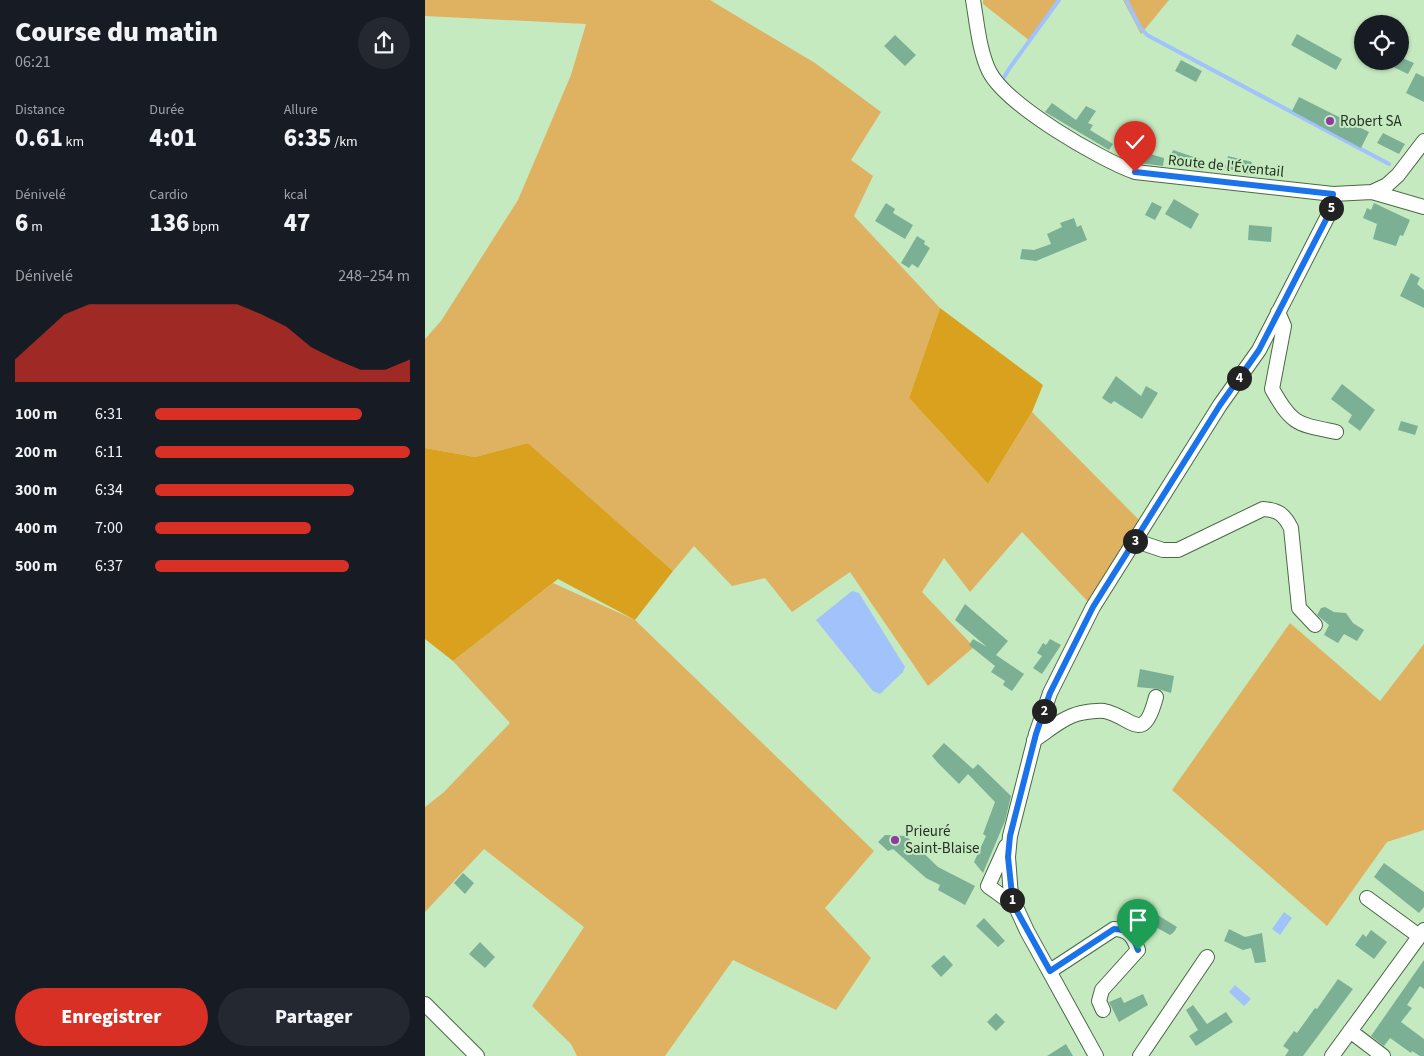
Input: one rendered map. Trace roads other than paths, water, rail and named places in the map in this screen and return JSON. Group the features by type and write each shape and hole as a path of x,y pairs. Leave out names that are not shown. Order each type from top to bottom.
{"street":[{"name":"Route de l'Éventail","path":"973,0 985,62 996,80 1016,100 1079,145 1116,165 1142,174 1333,194 1372,192 1387,184 1398,175 1411,162 1424,142"},
{"path":"1372,192 1424,207"},
{"path":"1096,1056 1013,904 1008,857 1010,836 1034,740 1050,693 1093,607 1220,405 1259,350 1331,210 1333,194"},
{"path":"1278,312 1284,326 1272,390 1285,412 1299,425 1336,432"},
{"path":"1136,541 1163,550 1178,550 1263,509 1275,510 1286,516 1291,528 1299,608 1315,625"},
{"path":"1034,740 1065,719 1080,714 1103,711 1130,724 1140,725 1147,721 1152,712 1156,697"},
{"path":"1010,836 988,886 1013,904"},
{"path":"1332,1056 1422,933 1367,898"},
{"path":"1050,971 1114,929 1123,929 1133,937 1138,950 1102,990 1099,1001 1103,1010"},
{"path":"1140,1056 1207,957"},
{"path":"425,1004 477,1056"},
{"path":"1350,1031 1383,1056"}],"water":[{"path":"852,591 859,593 905,667 903,672 880,694 873,691 816,620"},
{"path":"1284,912 1292,918 1280,935 1272,929"},
{"path":"1235,985 1251,999 1244,1006 1229,992"}],"waterway":[{"path":"1003,79 1059,0"},
{"path":"1126,0 1140,27 1147,35 1389,164"}],"place":[{"name":"Robert SA","path":"1330,121"},
{"name":"Prieuré Saint-Blaise","path":"895,840"}]}
